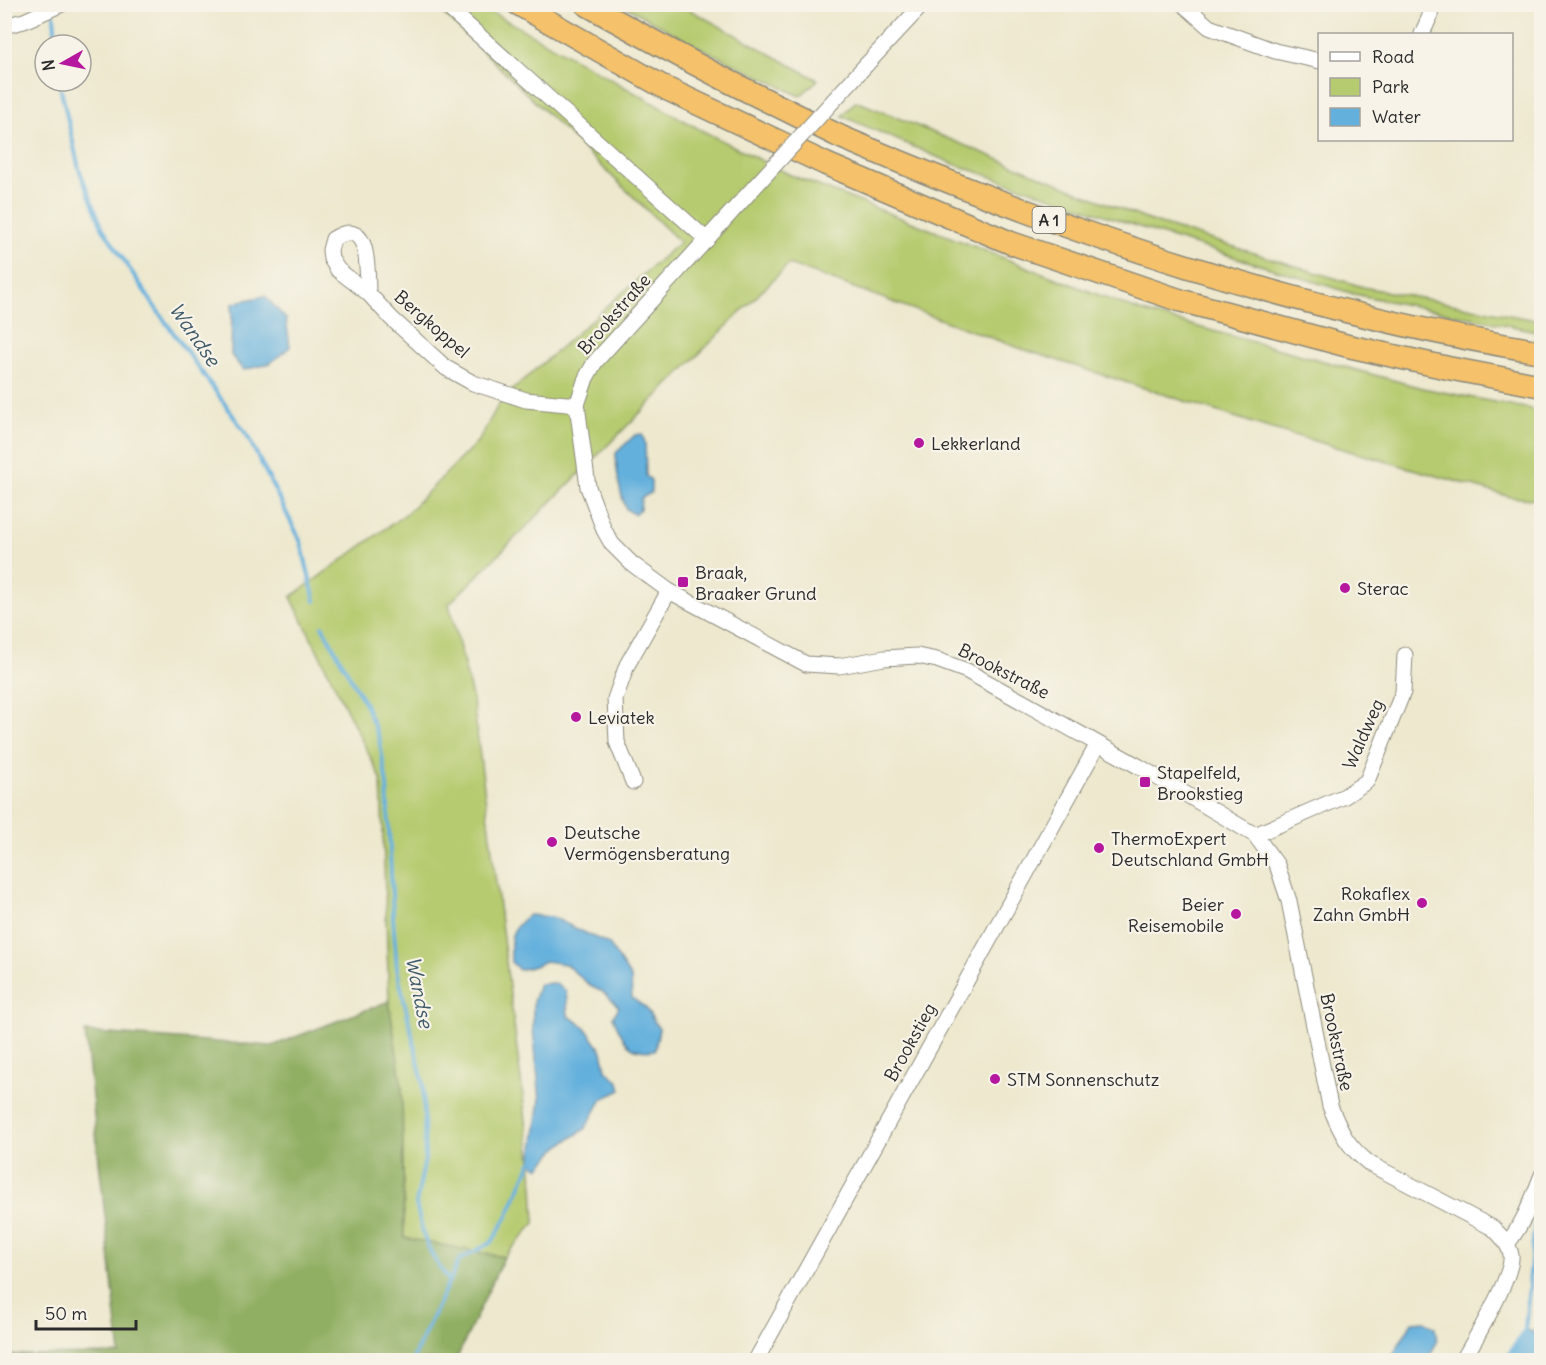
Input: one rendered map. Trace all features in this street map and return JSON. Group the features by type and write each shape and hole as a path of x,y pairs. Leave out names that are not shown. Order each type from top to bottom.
{"highway":[{"name":"A 1","path":"518,4 667,88 826,164 1011,243 1179,300 1348,346 1542,386"},
{"name":"A 1","path":"586,4 681,58 840,136 1038,216 1189,268 1331,307 1487,343 1542,352"}],"street":[{"path":"4,26 24,21 62,4"},
{"path":"444,4 707,240"},
{"name":"Brookstraße","path":"923,4 595,362 586,378 577,405 588,487 604,530 612,544 631,563 669,591 806,664 839,666 884,658 917,656 967,670 1255,835 1277,866 1289,902 1330,1106 1340,1130 1353,1150 1370,1164 1493,1228 1507,1244"},
{"path":"1183,4 1209,27 1275,51 1318,61"},
{"path":"1422,33 1430,15 1431,4"},
{"name":"Bergkoppel","path":"368,292 391,318 446,368 473,383 526,400 577,405"},
{"path":"633,783 617,742 615,699 627,664 669,591"},
{"name":"Waldweg","path":"1255,835 1345,796 1367,781 1403,692 1405,654"},
{"name":"Brookstieg","path":"756,1360 1098,744"},
{"path":"1463,1360 1488,1316 1510,1266 1511,1256 1507,1244 1527,1214 1542,1175"}],"green space":[{"path":"435,5 479,5 701,130 788,174 1140,311 1422,388 1541,411 1541,500 1511,497 1269,428 1019,348 789,264 449,604 473,701 532,1168 535,1223 504,1257 404,1238 402,1088 389,1001 381,779 291,597 407,513 479,440 501,400 680,242"},
{"path":"623,5 681,5 818,80 800,96 693,44"},
{"path":"856,101 1148,220 1363,287 1541,321 1541,332 1354,294 1160,234 951,163 842,116"},
{"path":"389,1001 402,1088 404,1238 504,1257 456,1360 5,1360 5,1355 120,1354 85,1032 272,1046"}],"water":[{"path":"265,296 286,319 290,347 269,364 243,370 231,355 232,304"},
{"path":"642,434 645,443 646,476 651,480 651,493 641,498 640,509 634,514 626,509 621,495 616,453 635,435"},
{"path":"529,915 552,917 609,944 631,978 632,998 646,1008 659,1029 655,1050 638,1050 627,1044 613,1017 619,1007 565,964 545,961 519,970 511,962 512,935 522,920"},
{"path":"554,983 566,991 568,1016 584,1026 602,1051 606,1070 619,1082 621,1090 602,1099 585,1129 559,1146 539,1168 531,1162 540,1100 533,1028 533,1002 539,984"},
{"path":"1425,1321 1435,1328 1437,1342 1427,1360 1390,1360 1412,1322"},
{"path":"1525,1330 1540,1333 1540,1360 1505,1360"}],"waterway":[{"name":"Wandse","path":"54,15 55,33"},
{"name":"Wandse","path":"62,93 79,169 102,227 157,310 247,435 301,542 315,601"},
{"name":"Wandse","path":"322,626 365,704 379,738 387,785 397,969 423,1083 425,1159 416,1204 424,1237 433,1257 449,1281 413,1360"},
{"path":"450,1280 459,1260 492,1242 508,1215 531,1162"},
{"path":"1505,1360 1525,1330 1536,1210"}],"place":[{"name":"Lekkerland","path":"919,443"},
{"name":"Braak, Braaker Grund","path":"683,582"},
{"name":"Sterac","path":"1345,588"},
{"name":"Leviatek","path":"576,717"},
{"name":"Stapelfeld, Brookstieg","path":"1145,782"},
{"name":"Deutsche Vermögensberatung","path":"552,842"},
{"name":"ThermoExpert Deutschland GmbH","path":"1099,848"},
{"name":"Rokaflex Zahn GmbH","path":"1422,903"},
{"name":"Beier Reisemobile","path":"1236,914"},
{"name":"STM Sonnenschutz","path":"995,1079"}]}
